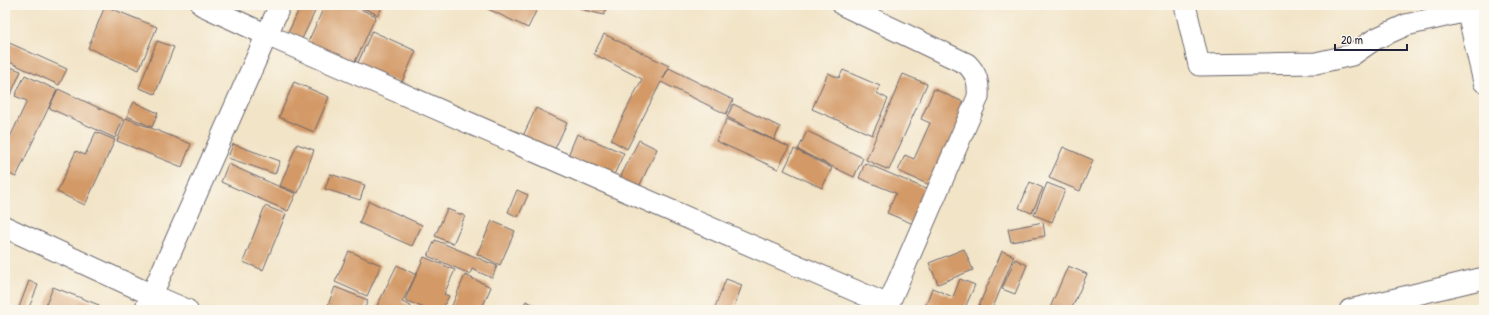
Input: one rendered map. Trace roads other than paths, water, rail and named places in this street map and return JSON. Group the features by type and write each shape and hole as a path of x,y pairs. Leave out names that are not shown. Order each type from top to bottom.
{"street":[{"path":"202,5 887,308 978,97 979,85 974,72 967,64 843,5"},
{"path":"149,303 280,5"},
{"path":"1185,5 1199,65 1316,63 1352,55 1375,40 1406,25 1466,8 1484,82"},
{"path":"5,227 149,303 188,310"},
{"path":"1350,310 1484,278"}]}
